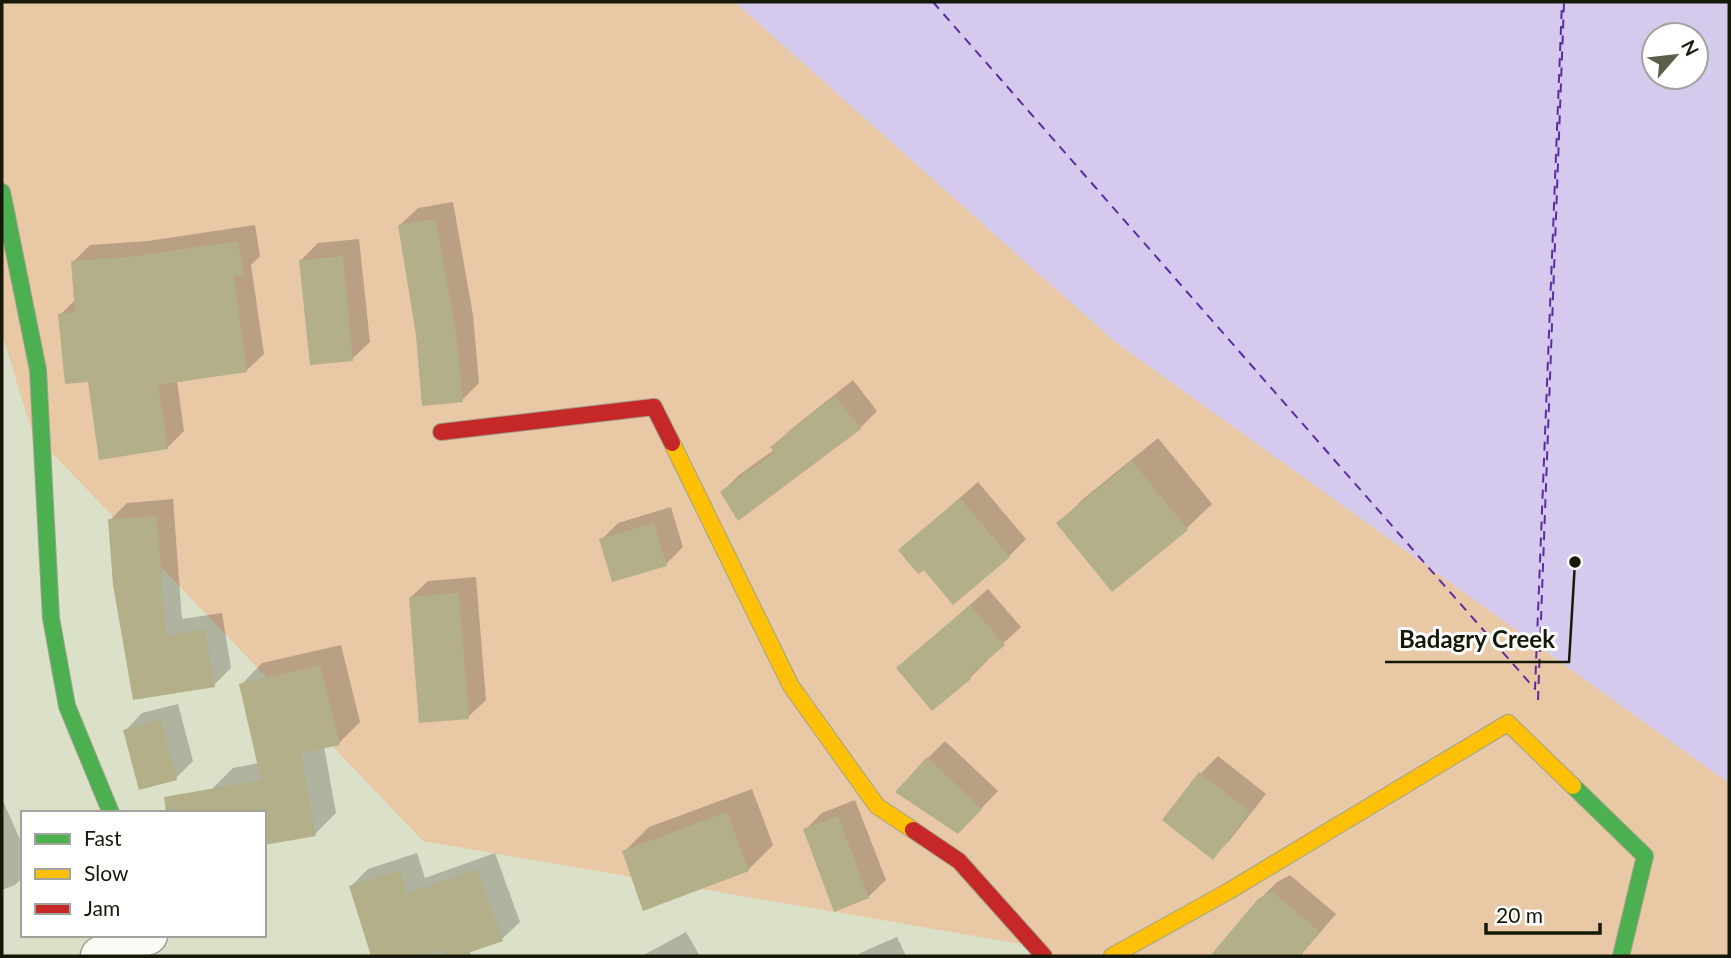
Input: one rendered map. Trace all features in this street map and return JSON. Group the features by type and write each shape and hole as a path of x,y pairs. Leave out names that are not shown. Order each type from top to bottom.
{"street":[{"path":"2,192 38,370 51,618 68,706 110,811"},
{"path":"441,432 654,407 791,685 831,743 877,806 960,861 1044,956"},
{"path":"1112,956 1229,891 1508,723 1645,856 1621,956"},
{"path":"100,956 143,937"},
{"path":"163,937 172,956"}],"shaded area":[{"path":"2,2 735,2 1114,341 1729,783 1729,956 1051,956 1039,947 423,841 32,432 2,334"},
{"path":"735,2 1729,2 1729,783 1114,341"}],"building":[{"path":"436,219 456,333 463,402 422,406 416,335 398,225"},
{"path":"238,241 244,275 234,276 247,372 158,385 168,449 99,460 88,382 65,384 58,314 75,312 71,261 129,257"},
{"path":"343,256 353,361 310,365 299,260"},
{"path":"835,396 861,429 738,521 720,492 775,452 770,447"},
{"path":"1132,461 1188,530 1112,592 1056,523"},
{"path":"960,498 1010,557 953,605 924,570 918,574 898,550"},
{"path":"157,516 166,636 205,629 215,687 133,700 113,585 108,519"},
{"path":"654,523 667,566 612,582 599,539"},
{"path":"459,593 469,719 419,723 409,597"},
{"path":"970,605 1005,645 969,676 971,679 932,711 896,668"},
{"path":"320,665 340,745 301,753 316,836 266,845 266,811 166,811 164,797 261,780 239,684"},
{"path":"161,720 177,780 139,790 123,730"},
{"path":"927,757 982,809 958,834 895,792"},
{"path":"1199,772 1250,812 1213,860 1162,820"},
{"path":"727,812 749,871 643,911 622,851"},
{"path":"838,816 869,898 834,912 803,829"},
{"path":"478,869 503,941 459,956 445,956 442,949 419,956 371,956 349,886 400,870 407,894"},
{"path":"1272,891 1320,932 1299,956 1210,956 1258,899"}],"ferry route":[{"path":"933,2 1535,689 1562,2"},
{"path":"1538,700 1564,2"}],"traffic: fast":[{"path":"2,192 38,370 51,618 67,706 110,811"},
{"path":"1573,786 1645,856 1621,956"}],"traffic: slow":[{"path":"672,443 791,686 877,806 913,830"},
{"path":"1112,956 1229,891 1508,723 1573,786"}],"traffic: jam":[{"path":"441,432 654,407 672,443"},
{"path":"913,830 959,861 1044,956"}],"place":[{"name":"Badagry Creek","path":"1575,562"}]}
